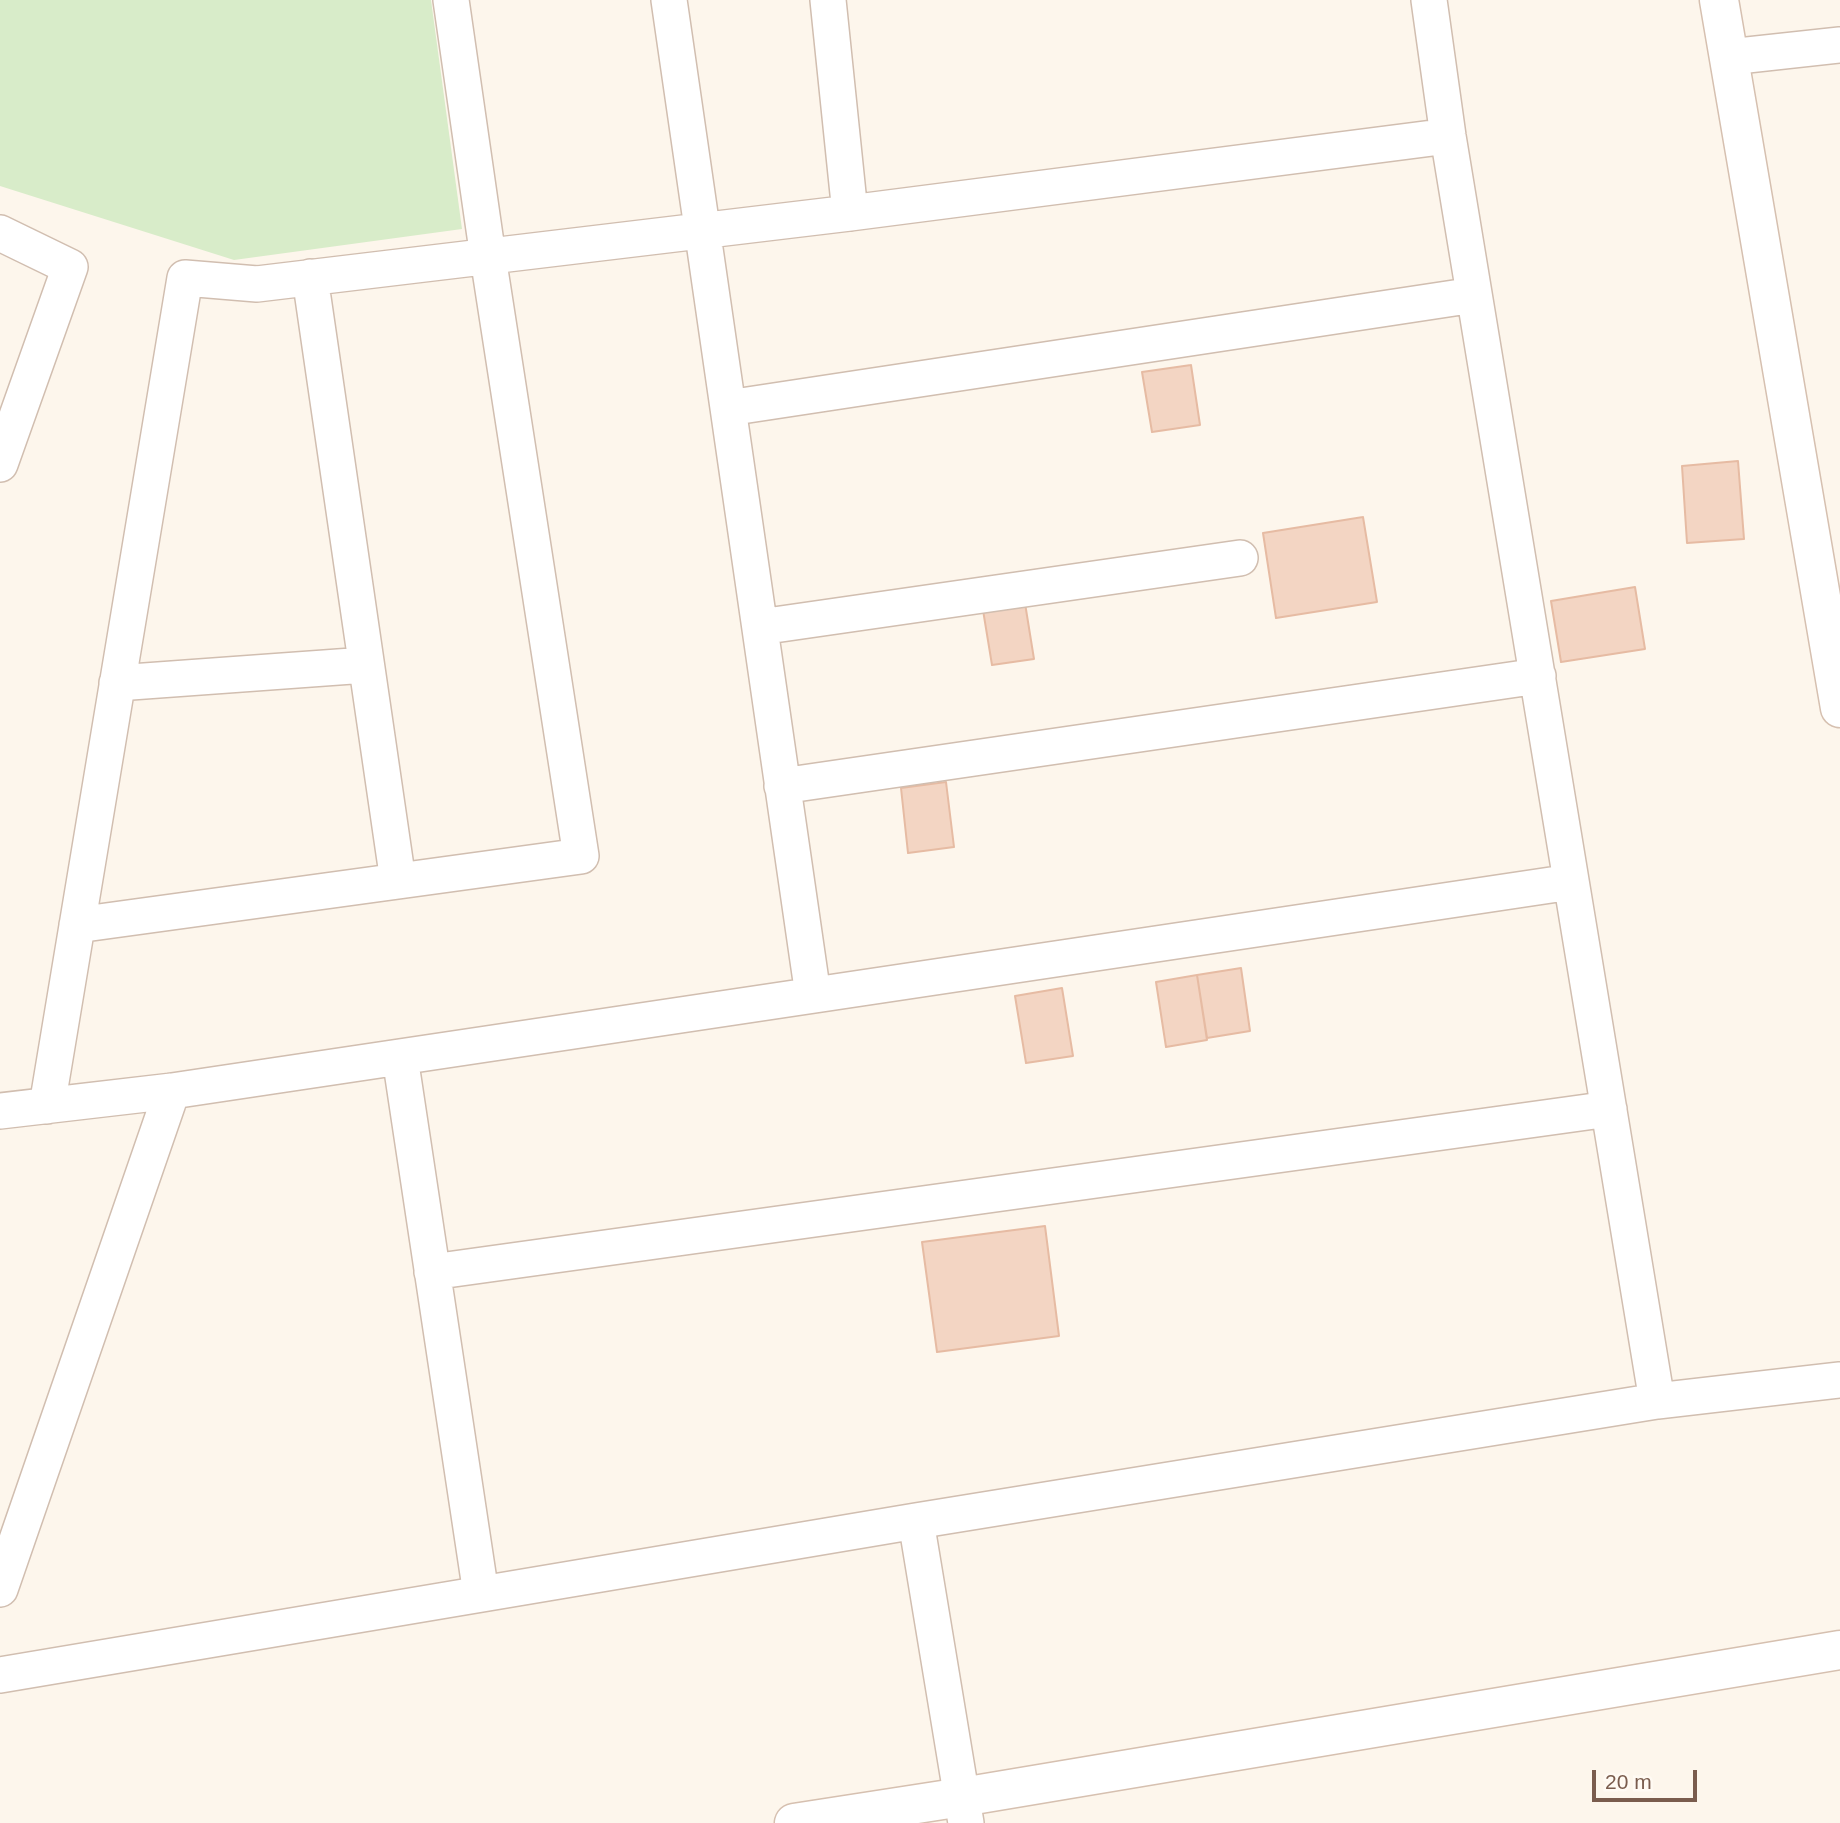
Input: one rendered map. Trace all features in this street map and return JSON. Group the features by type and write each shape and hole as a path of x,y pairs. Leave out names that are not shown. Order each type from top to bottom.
{"street":[{"path":"77,925 581,856 451,0"},
{"path":"669,0 813,995"},
{"path":"828,0 850,213"},
{"path":"1429,0 1448,136 1657,1401"},
{"path":"1719,0 1836,663 1840,708"},
{"path":"1729,57 1840,45"},
{"path":"47,1106 185,278 257,284 850,213 1448,136"},
{"path":"0,233 70,267 0,464"},
{"path":"310,277 398,881"},
{"path":"728,408 1474,295"},
{"path":"760,627 1240,558"},
{"path":"117,683 366,665"},
{"path":"782,786 1538,676"},
{"path":"0,1111 172,1091 1572,882"},
{"path":"400,1057 481,1594"},
{"path":"0,1589 172,1091"},
{"path":"432,1272 1609,1109"},
{"path":"0,1675 916,1521 1657,1401 1840,1380"},
{"path":"916,1521 964,1810"},
{"path":"794,1823 964,1810 1840,1650"}],"green space":[{"path":"0,0 431,0 462,229 234,260 0,186"}],"building":[{"path":"1191,365 1200,425 1152,432 1142,372"},
{"path":"1738,461 1744,539 1687,543 1682,466"},
{"path":"1363,517 1377,602 1276,618 1263,533"},
{"path":"1635,587 1645,649 1561,662 1551,601"},
{"path":"1024,597 1034,659 992,665 982,604"},
{"path":"946,782 954,847 908,853 901,788"},
{"path":"1241,968 1250,1031 1207,1038 1197,975"},
{"path":"1197,975 1207,1040 1166,1047 1156,982"},
{"path":"1062,988 1073,1056 1026,1063 1015,996"},
{"path":"1045,1226 1059,1336 937,1352 922,1242"}]}
